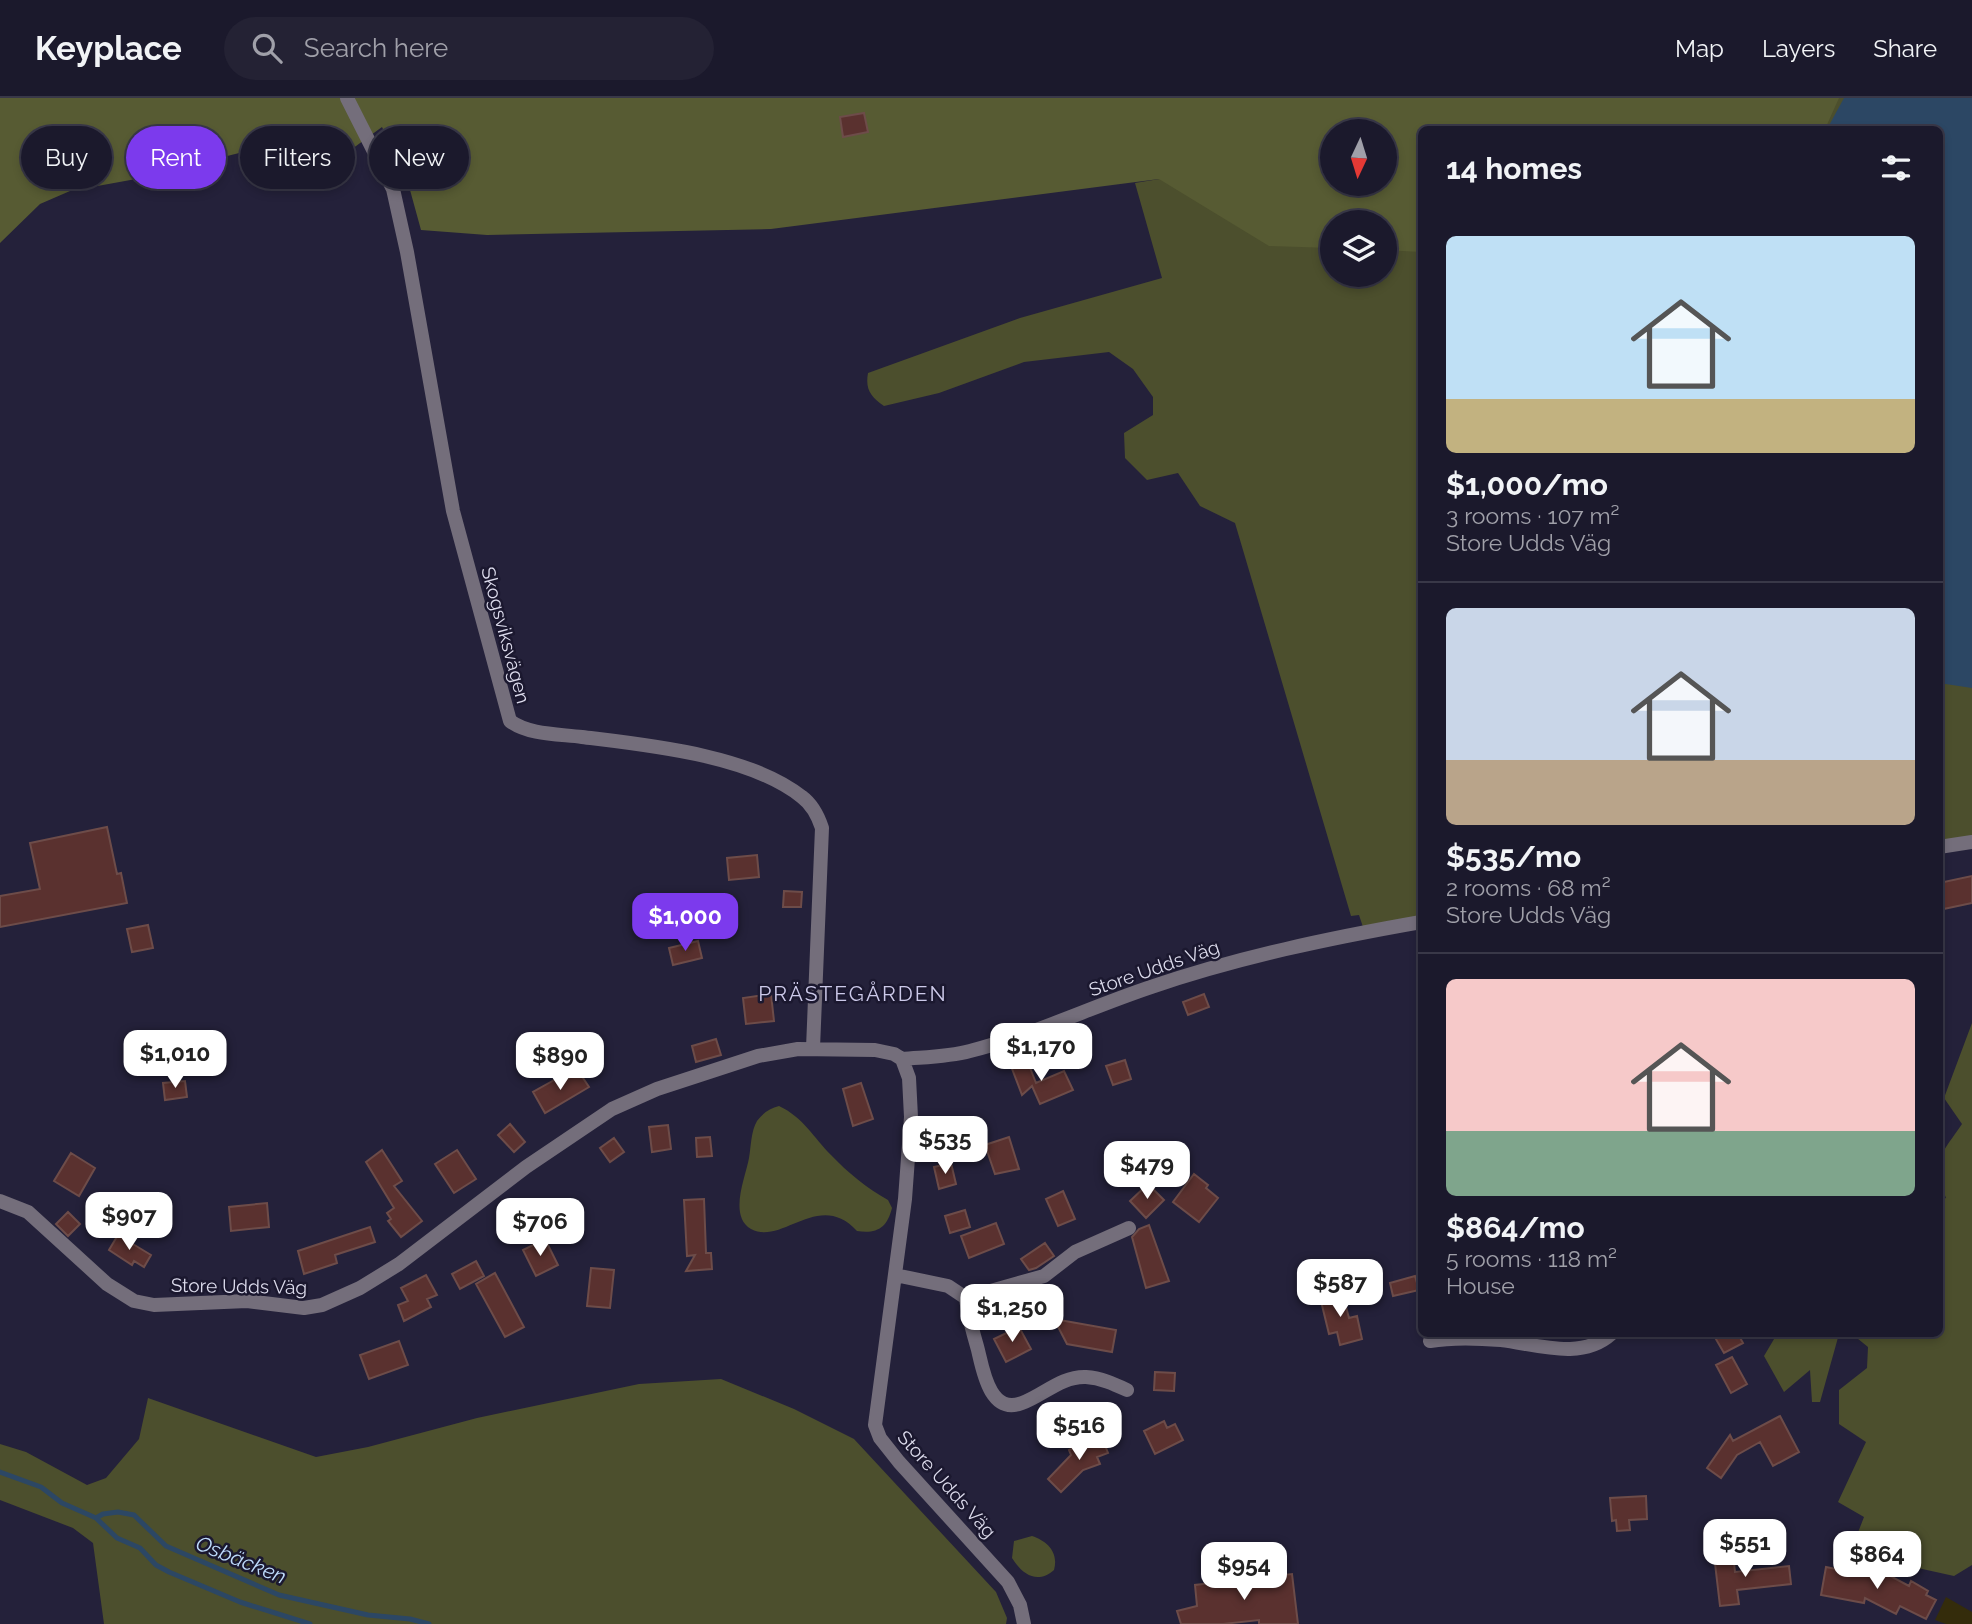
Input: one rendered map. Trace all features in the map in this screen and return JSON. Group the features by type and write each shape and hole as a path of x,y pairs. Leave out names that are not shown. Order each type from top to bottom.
{"street":[{"name":"Skogsviksvägen","path":"346,98 393,189 453,511 510,721 528,730 643,744 714,759 783,785 803,798 816,812 822,828 813,1048"},
{"path":"1943,846 1972,842"},
{"name":"Store Udds Väg","path":"0,1201 27,1212 107,1284 134,1301 154,1305 247,1301 304,1308 322,1306 359,1289 399,1264 526,1167 612,1109 657,1089 758,1056 813,1048 875,1050 894,1054 902,1059 948,1056 1020,1036 1150,987 1255,955 1418,923"},
{"name":"Store Udds Väg","path":"902,1059 909,1078 911,1117 905,1199 876,1408 877,1431 899,1462 1008,1583 1020,1605 1024,1624"},
{"path":"966,1298 1044,1276 1074,1252 1129,1228"},
{"path":"895,1275 948,1286 966,1298 983,1376 988,1388 1004,1403 1020,1404 1066,1380 1085,1377 1106,1381 1127,1390"},
{"path":"1430,1341 1475,1338 1543,1348 1572,1349 1607,1337"}],"green space":[{"path":"0,98 1839,98 1826,126 1418,126 1418,252 1397,251 1397,210 1320,210 1320,248 1269,246 1159,179 771,229 487,235 421,230 410,189 469,189 469,126 369,126 369,137 355,147 355,126 240,126 240,153 226,156 226,126 126,126 126,181 112,183 112,126 21,126 21,189 81,189 40,204 0,243"},
{"path":"1280,98 1972,98 1972,837 1943,841 1943,126 1418,126 1418,917 1363,927 1359,915 1351,916 1235,523 1200,506 1178,473 1147,480 1125,458 1124,433 1153,415 1153,397 1133,369 1109,352 1024,362 939,393 884,406 868,389 868,373 1020,318 1162,278 1135,183 1159,179"},
{"path":"1972,1023 1972,1565 1954,1576 1850,1553 1864,1517 1838,1502 1866,1442 1839,1424 1839,1390 1867,1368 1868,1347 1856,1337 1943,1337 1943,1199 1946,1198 1943,1188 1943,1153 1962,1124 1944,1098"},
{"path":"779,1106 802,1122 851,1174 888,1200 892,1208 884,1225 876,1230 857,1231 843,1220 829,1215 815,1216 775,1231 751,1229 744,1223 739,1206 740,1195 754,1129 762,1116"},
{"path":"1775,1337 1838,1337 1820,1402 1812,1402 1810,1370 1784,1392 1764,1356"},
{"path":"721,1379 794,1409 854,1439 996,1592 1007,1618 1006,1624 104,1624 93,1543 73,1528 0,1500 0,1444 26,1452 87,1485 106,1478 139,1439 148,1398 316,1457 368,1447 477,1418 639,1384"},
{"path":"1032,1536 1047,1544 1055,1558 1054,1570 1042,1577 1025,1573 1012,1558 1014,1541"}],"sand":[{"path":"1946,1597 1972,1612 1972,1624 1946,1624 1935,1620"}],"water":[{"path":"1844,98 1972,98 1972,688 1943,684 1943,126 1829,126"}],"building":[{"path":"864,113 868,132 843,137 840,117"},
{"path":"107,827 117,874 121,873 127,903 0,927 0,896 40,889 30,843"},
{"path":"757,855 759,877 729,880 727,858"},
{"path":"1972,876 1972,903 1943,909 1943,882"},
{"path":"784,891 802,892 801,907 783,907"},
{"path":"148,925 153,948 132,952 127,929"},
{"path":"698,941 702,958 673,965 669,948"},
{"path":"771,994 774,1021 746,1024 743,998"},
{"path":"1204,994 1209,1007 1188,1015 1183,1002"},
{"path":"716,1039 721,1055 696,1062 692,1046"},
{"path":"1027,1060 1036,1083 1064,1071 1073,1090 1040,1104 1032,1086 1022,1095 1011,1066"},
{"path":"1125,1060 1131,1079 1113,1085 1106,1066"},
{"path":"579,1072 589,1087 545,1113 533,1092 556,1079 559,1084"},
{"path":"185,1081 187,1097 165,1100 163,1083"},
{"path":"861,1083 873,1119 853,1126 843,1089"},
{"path":"510,1124 525,1142 514,1152 498,1135"},
{"path":"668,1125 671,1149 652,1152 649,1127"},
{"path":"710,1137 712,1156 697,1157 696,1138"},
{"path":"1009,1137 1019,1169 995,1174 985,1145"},
{"path":"614,1138 624,1152 610,1162 600,1148"},
{"path":"382,1150 402,1181 394,1186 422,1221 401,1237 388,1221 391,1219 387,1213 394,1208 366,1162"},
{"path":"457,1150 476,1179 454,1193 435,1164"},
{"path":"71,1153 95,1168 79,1196 54,1181"},
{"path":"951,1163 956,1184 939,1189 934,1167"},
{"path":"1194,1174 1208,1185 1206,1188 1218,1198 1199,1222 1173,1202"},
{"path":"1148,1184 1164,1200 1146,1218 1130,1201"},
{"path":"1063,1191 1075,1219 1058,1226 1046,1199"},
{"path":"704,1199 706,1253 711,1253 712,1269 686,1271 695,1255 687,1256 684,1200"},
{"path":"267,1203 269,1227 231,1231 229,1207"},
{"path":"965,1210 970,1227 950,1233 945,1216"},
{"path":"68,1212 80,1224 68,1236 56,1224"},
{"path":"996,1223 1004,1244 969,1258 961,1236"},
{"path":"1149,1225 1169,1281 1146,1288 1132,1237 1139,1229"},
{"path":"370,1227 375,1242 335,1255 337,1263 304,1274 298,1251"},
{"path":"118,1235 151,1255 144,1267 134,1261 132,1265 109,1250"},
{"path":"545,1239 558,1265 536,1276 523,1250"},
{"path":"1045,1243 1054,1256 1029,1270 1021,1259"},
{"path":"476,1261 484,1276 460,1289 452,1274"},
{"path":"591,1268 614,1270 610,1308 587,1306"},
{"path":"495,1273 524,1327 505,1337 476,1284"},
{"path":"426,1275 437,1295 427,1299 431,1307 404,1321 398,1305 408,1301 401,1288"},
{"path":"1415,1276 1418,1290 1393,1296 1390,1283"},
{"path":"1342,1292 1349,1318 1357,1316 1362,1339 1340,1345 1337,1332 1329,1334 1320,1297"},
{"path":"1054,1319 1116,1330 1112,1352 1067,1344"},
{"path":"1019,1327 1031,1349 1006,1362 994,1339"},
{"path":"1715,1337 1740,1337 1743,1343 1724,1353"},
{"path":"399,1341 408,1365 369,1379 360,1355"},
{"path":"1732,1357 1747,1384 1731,1393 1716,1365"},
{"path":"1155,1372 1175,1373 1174,1391 1154,1390"},
{"path":"1780,1416 1799,1452 1773,1466 1760,1442 1737,1455 1721,1478 1707,1468 1730,1435 1733,1441"},
{"path":"1164,1421 1167,1428 1175,1424 1183,1440 1155,1454 1144,1431"},
{"path":"1101,1435 1108,1453 1097,1457 1100,1464 1083,1470 1061,1492 1048,1479 1071,1455 1069,1450"},
{"path":"1646,1496 1647,1519 1629,1520 1630,1530 1617,1531 1616,1520 1612,1521 1610,1498"},
{"path":"1733,1553 1735,1572 1789,1566 1791,1584 1737,1590 1739,1604 1720,1606 1714,1555"},
{"path":"1826,1567 1880,1578 1883,1572 1909,1586 1911,1581 1928,1591 1926,1595 1936,1600 1926,1619 1900,1606 1896,1614 1865,1598 1864,1603 1821,1595"},
{"path":"1292,1574 1298,1624 1259,1624 1259,1620 1223,1624 1181,1624 1177,1611 1197,1606 1195,1585"}],"waterway":[{"name":"Osbäcken","path":"0,1472 41,1487 62,1503 96,1518 118,1512 134,1515 166,1546 279,1595 368,1615 410,1619 429,1624"},
{"name":"Osbäcken","path":"96,1518 117,1538 140,1548 156,1565 169,1572 240,1602 310,1624"}],"district":[{"name":"PRÄSTEGÅRDEN","path":"853,994"}]}
